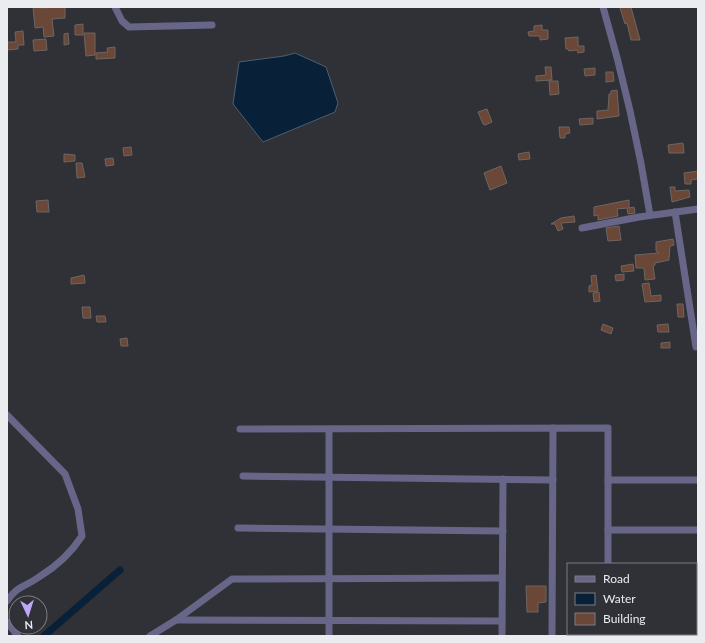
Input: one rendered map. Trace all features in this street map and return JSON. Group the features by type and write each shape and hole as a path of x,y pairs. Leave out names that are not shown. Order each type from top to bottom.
{"street":[{"path":"115,7 122,21 129,27 212,25"},
{"path":"603,7 621,67 629,111 641,157 650,215"},
{"path":"582,228 650,215 698,209"},
{"path":"675,212 696,347 698,347"},
{"path":"7,415 65,474 78,509 82,536 70,553 39,578 15,590 7,601"},
{"path":"552,636 553,428"},
{"path":"240,429 608,428 608,563"},
{"path":"329,429 329,636"},
{"path":"243,476 552,480"},
{"path":"502,636 503,479"},
{"path":"608,480 698,480"},
{"path":"238,528 503,530"},
{"path":"608,530 698,530"},
{"path":"150,636 176,620 232,579 329,580 502,578"},
{"path":"176,620 502,621"},
{"path":"7,622 18,636"}],"water":[{"path":"295,53 326,67 338,103 335,112 263,142 233,104 239,62 284,56"}],"building":[{"path":"33,7 65,7 65,18 52,19 54,36 44,37 43,27 35,28"},
{"path":"631,7 640,40 631,40 627,23 625,24 620,8"},
{"path":"83,24 83,35 75,35 75,25"},
{"path":"542,25 542,30 548,30 548,39 540,40 540,36 529,36 528,32 534,31 534,26"},
{"path":"23,31 24,45 18,45 18,49 7,50 7,42 16,42 15,32"},
{"path":"68,33 69,44 64,45 64,34"},
{"path":"84,33 95,33 95,55 86,56"},
{"path":"578,37 578,46 584,46 584,52 578,53 577,50 569,51 566,49 565,38"},
{"path":"46,39 47,50 34,51 33,40"},
{"path":"115,47 115,58 96,59 96,53 108,52 107,48"},
{"path":"545,67 551,67 552,80 536,81 536,76 546,75"},
{"path":"595,68 595,75 585,76 584,69"},
{"path":"606,72 613,72 614,81 606,82"},
{"path":"549,81 558,81 559,94 550,95"},
{"path":"617,90 619,116 597,119 597,111 608,110 609,94 611,94 611,91"},
{"path":"487,109 492,122 485,125 483,124 478,112"},
{"path":"593,118 593,124 580,125 579,119"},
{"path":"559,127 569,127 570,133 565,134 565,138 560,138"},
{"path":"683,143 684,153 669,153 668,145"},
{"path":"131,147 132,155 124,156 123,148"},
{"path":"529,152 530,159 519,160 518,154"},
{"path":"64,154 75,155 75,161 64,162"},
{"path":"113,158 114,165 106,166 105,159"},
{"path":"76,163 82,163 85,177 77,178"},
{"path":"501,166 507,183 490,190 484,173"},
{"path":"698,171 698,179 691,180 691,184 685,184 684,173"},
{"path":"670,187 675,187 675,191 689,190 690,197 672,202"},
{"path":"48,200 49,212 37,212 36,201"},
{"path":"629,200 629,208 634,207 635,213 628,214 627,208 617,209 618,216 598,220 598,215 594,216 594,207"},
{"path":"574,216 575,222 561,223 563,229 558,231 555,224 551,224 561,218"},
{"path":"619,226 621,240 608,241 606,228"},
{"path":"673,239 674,245 670,246 669,260 655,263 653,266 655,279 645,280 644,268 636,268 635,255 659,253 656,251 656,242"},
{"path":"633,264 634,271 622,272 621,266"},
{"path":"624,274 624,280 616,281 615,275"},
{"path":"84,275 85,283 71,284 71,278"},
{"path":"596,275 598,291 589,292 589,286 592,285 591,276"},
{"path":"649,283 651,296 661,295 661,301 645,302 642,284"},
{"path":"599,292 600,301 594,302 593,293"},
{"path":"677,304 683,304 684,317 678,317"},
{"path":"82,307 90,307 91,318 83,318"},
{"path":"96,316 105,316 106,322 97,322"},
{"path":"603,324 613,328 611,334 601,330"},
{"path":"668,324 669,332 658,332 657,325"},
{"path":"127,338 128,346 121,346 120,339"},
{"path":"670,342 670,348 661,348 661,343"},
{"path":"526,586 546,586 546,602 538,603 538,612 527,612"}],"waterway":[{"path":"44,636 120,570"}]}
